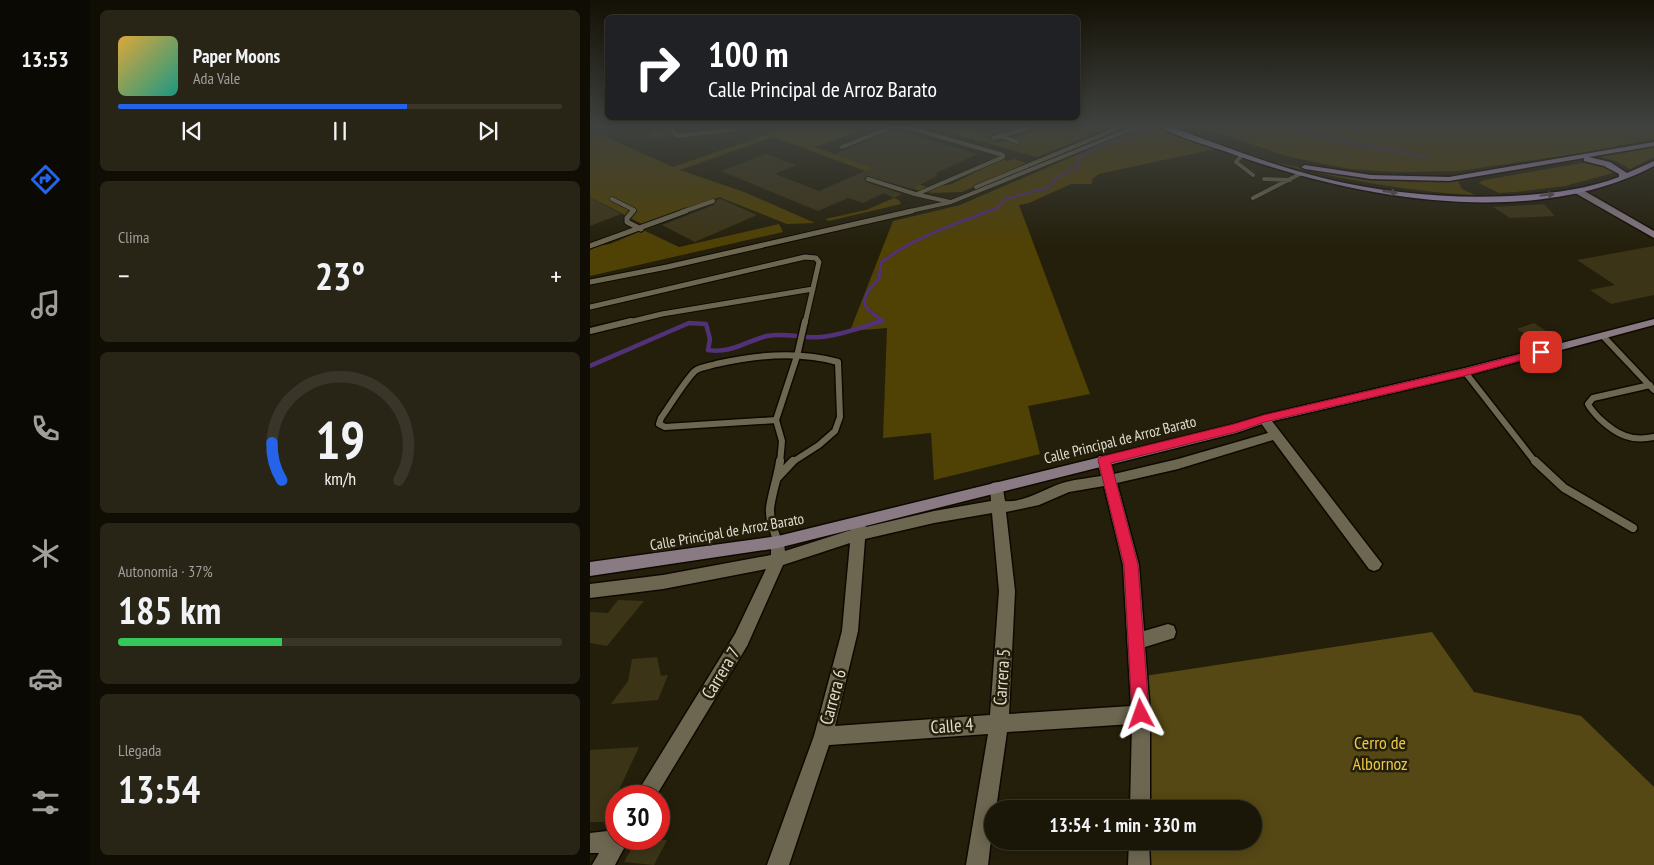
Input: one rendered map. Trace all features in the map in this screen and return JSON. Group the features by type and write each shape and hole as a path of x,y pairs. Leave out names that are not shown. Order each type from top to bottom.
{"main road":[{"path":"1274,165 1345,185 1393,193 1498,198 1578,191 1623,178 1649,165"},
{"path":"1300,165 1319,170 1387,178 1449,179 1538,165"},
{"path":"1612,165 1623,173 1623,178"},
{"path":"1475,176 1466,180 1470,189 1498,198"}],"street":[{"path":"1578,191 1654,235"},
{"name":"Calle Principal de Arroz Barato","path":"590,569 649,562 859,528 996,487 1236,428 1264,419 1464,372 1654,322"},
{"path":"1264,419 1374,564"},
{"path":"590,591 664,582 778,560 859,528 998,506 1010,507 1039,499 1067,487 1109,480 1178,464 1276,435"},
{"path":"1104,460 1131,565 1141,714 1140,800"},
{"name":"Carrera 5","path":"976,865 999,723 1007,591 996,487"},
{"name":"Carrera 6","path":"778,865 823,736 850,631 859,528"},
{"name":"Carrera 7","path":"652,785 741,640 778,560 778,542"},
{"path":"1136,641 1168,632"},
{"name":"Calle 4","path":"823,736 1141,714"},
{"path":"590,843 605,841"},
{"path":"604,865 613,850"},
{"path":"1139,850 1139,865"}],"lane":[{"path":"917,194 981,165"},
{"path":"590,282 651,268 666,267 944,199 1026,165"},
{"path":"849,223 951,202 1042,165"},
{"path":"1241,165 1253,174"},
{"path":"1253,198 1300,174"},
{"path":"868,179 951,202"},
{"path":"1264,179 1290,180"},
{"path":"612,199 634,210 627,218 627,222 641,229"},
{"path":"590,246 641,229 712,201"},
{"path":"590,307 805,257 816,258 819,262 797,356 776,420 782,441 778,478 770,509 772,526 778,542"},
{"path":"590,331 662,314 813,289"},
{"path":"1603,336 1652,387"},
{"path":"776,420 665,427 659,424 660,418 695,372 702,368 726,362 797,356 838,362 840,418 835,431 819,445 794,460 778,478"},
{"path":"1464,372 1540,468 1564,488 1633,528"},
{"path":"1652,387 1593,398 1588,404 1590,409 1621,435 1643,440 1654,437"}],"shaded area":[{"path":"590,165 669,165 673,167 693,165 680,170 744,192 815,223 787,224 719,197 646,226 590,197"},
{"path":"850,165 866,165 929,188 952,184 989,165 1021,165 962,192 933,193 920,191"},
{"path":"1052,165 1139,165 1099,174 1092,179 1092,184 1071,184 1029,203 1019,205 1090,394 1028,406 1040,454 934,480 931,433 883,438 887,328 850,331 893,221 960,205"},
{"path":"1285,165 1385,179 1457,179 1462,189 1475,195 1369,183"},
{"path":"1332,165 1497,165 1459,171 1396,172 1350,169"},
{"path":"1568,165 1605,165 1615,170 1613,173 1565,186 1516,192 1499,193 1479,183 1484,180"},
{"path":"1624,165 1637,165 1630,169"},
{"path":"894,198 899,200 901,204 829,221 825,219 866,210"},
{"path":"779,224 783,232 590,276 590,250 592,249 590,247 610,244 643,230 679,247"}],"green space":[{"name":"Cerro de Albornoz","path":"1432,632 1474,692 1581,716 1654,787 1654,865 1151,865 1150,850 1262,850 1262,800 1146,800 1138,677"}],"building":[{"path":"736,165 795,165 775,174 819,191 872,168 865,165 953,165 935,174 938,175 912,189 867,176 864,178 866,182 902,194 894,198 884,193 863,203 848,198 818,211 721,171"},
{"path":"590,197 610,208 621,214 590,226"},
{"path":"721,199 757,215 695,242 662,225 714,205 717,200"},
{"path":"1544,204 1555,216 1510,218 1493,207"},
{"path":"1654,246 1654,295 1611,304 1590,290 1615,285 1577,260"},
{"path":"1534,323 1554,336 1537,342 1517,329"},
{"path":"618,600 644,601 607,646 590,643 590,612 608,613"},
{"path":"657,657 661,676 668,675 658,700 611,704 628,681 632,659"},
{"path":"639,747 621,785 605,785 604,822 590,822 590,750"},
{"path":"631,850 662,850 654,865 624,862"}],"waterway":[{"path":"986,212 997,208 1006,199 1049,187 1056,178 1078,165"},
{"path":"877,323 883,321 867,309 864,301 868,291 879,279 881,263 919,239 989,211"},
{"path":"590,366 689,323 706,324 710,339 708,350 716,351 731,349 767,336 829,336 882,321"}],"route":[{"path":"1141,714 1131,565 1104,460 1541,352"}]}
